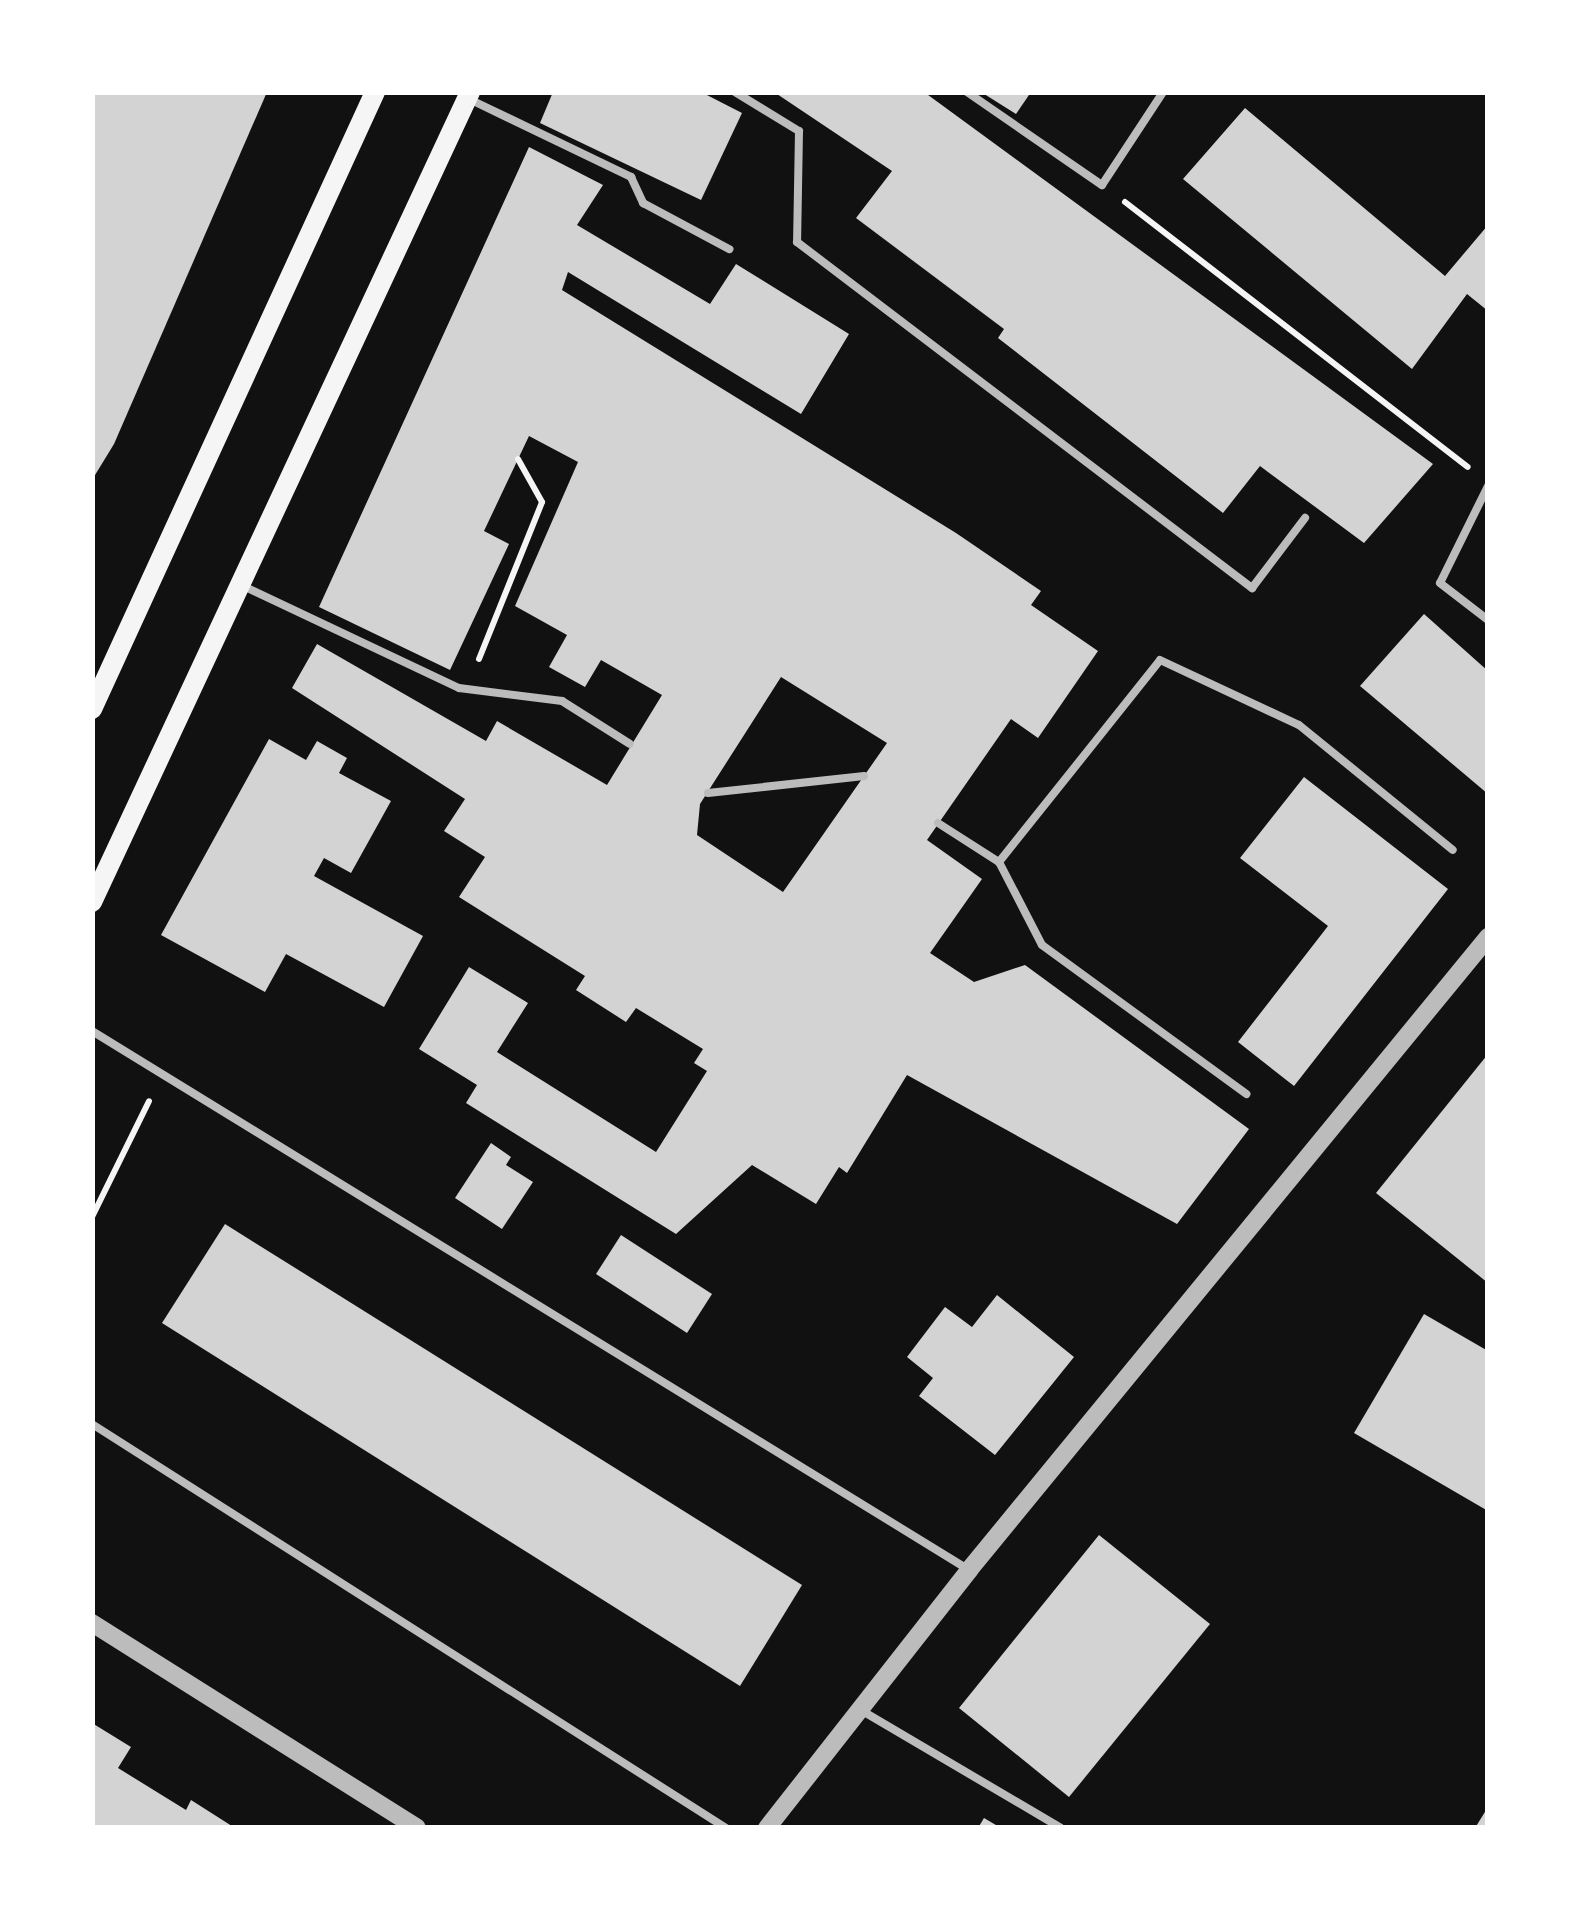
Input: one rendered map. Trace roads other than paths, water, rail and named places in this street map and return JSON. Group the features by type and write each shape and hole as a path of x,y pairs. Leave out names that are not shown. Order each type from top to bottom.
{"main road":[{"path":"92,709 375,92"},
{"path":"92,902 468,95"}],"street":[{"path":"767,1828 969,1570 1488,937"},
{"path":"92,1623 417,1828"}],"lane":[{"path":"735,92 799,131 797,242 1252,588 1304,518"},
{"path":"967,92 1102,185 1163,92"},
{"path":"468,95 631,177 643,203 729,249"},
{"path":"1488,486 1440,584 1488,620"},
{"path":"240,585 468,690 562,700 630,744"},
{"path":"999,862 1160,660 1300,725 1453,850"},
{"path":"708,793 864,776"},
{"path":"938,823 999,862 1042,944 1246,1094"},
{"path":"92,1031 969,1570"},
{"path":"92,1424 726,1828"},
{"path":"859,1709 1061,1828"}]}
